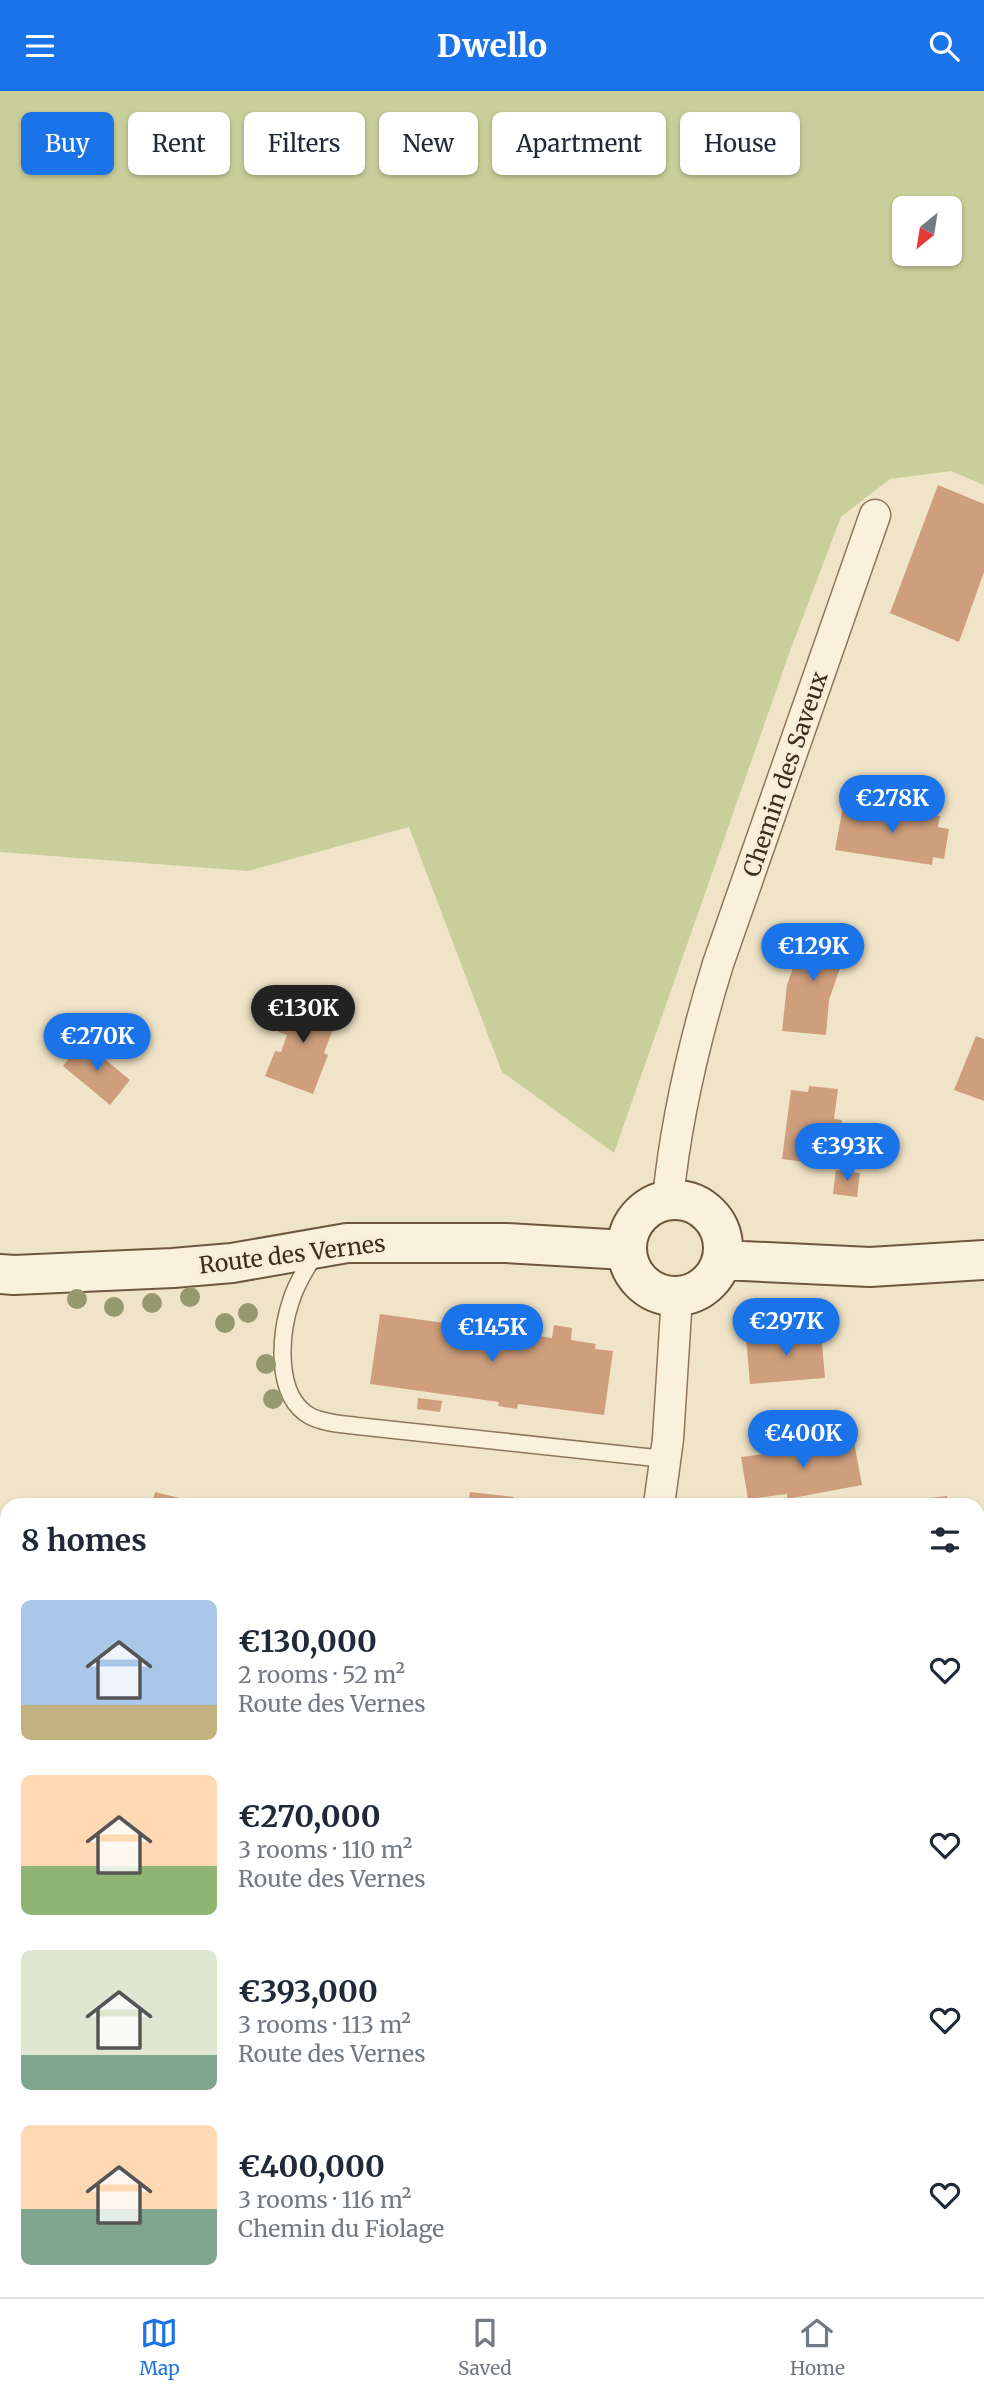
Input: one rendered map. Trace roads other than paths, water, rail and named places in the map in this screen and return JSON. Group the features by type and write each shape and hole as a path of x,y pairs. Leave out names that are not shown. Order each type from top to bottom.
{"main road":[{"path":"668,1199 699,1205 720,1229 723,1244 722,1260 716,1275 705,1286 692,1293 677,1296 648,1288 637,1278 629,1265 626,1250 633,1223 642,1211 668,1199"},
{"path":"0,1261 239,1241 306,1240 333,1246"},
{"name":"Route des Vernes","path":"0,1273 14,1275 173,1268 232,1263 333,1246 409,1241 626,1250"},
{"path":"722,1260 870,1267 984,1259"}],"street":[{"name":"Chemin des Saveux","path":"668,1199 673,1147 696,1035 718,964 875,515"},
{"path":"660,1498 677,1296"}],"lane":[{"path":"333,1246 302,1275 290,1302 282,1344 288,1388 295,1402 310,1416 323,1421 357,1426 665,1459"}]}
